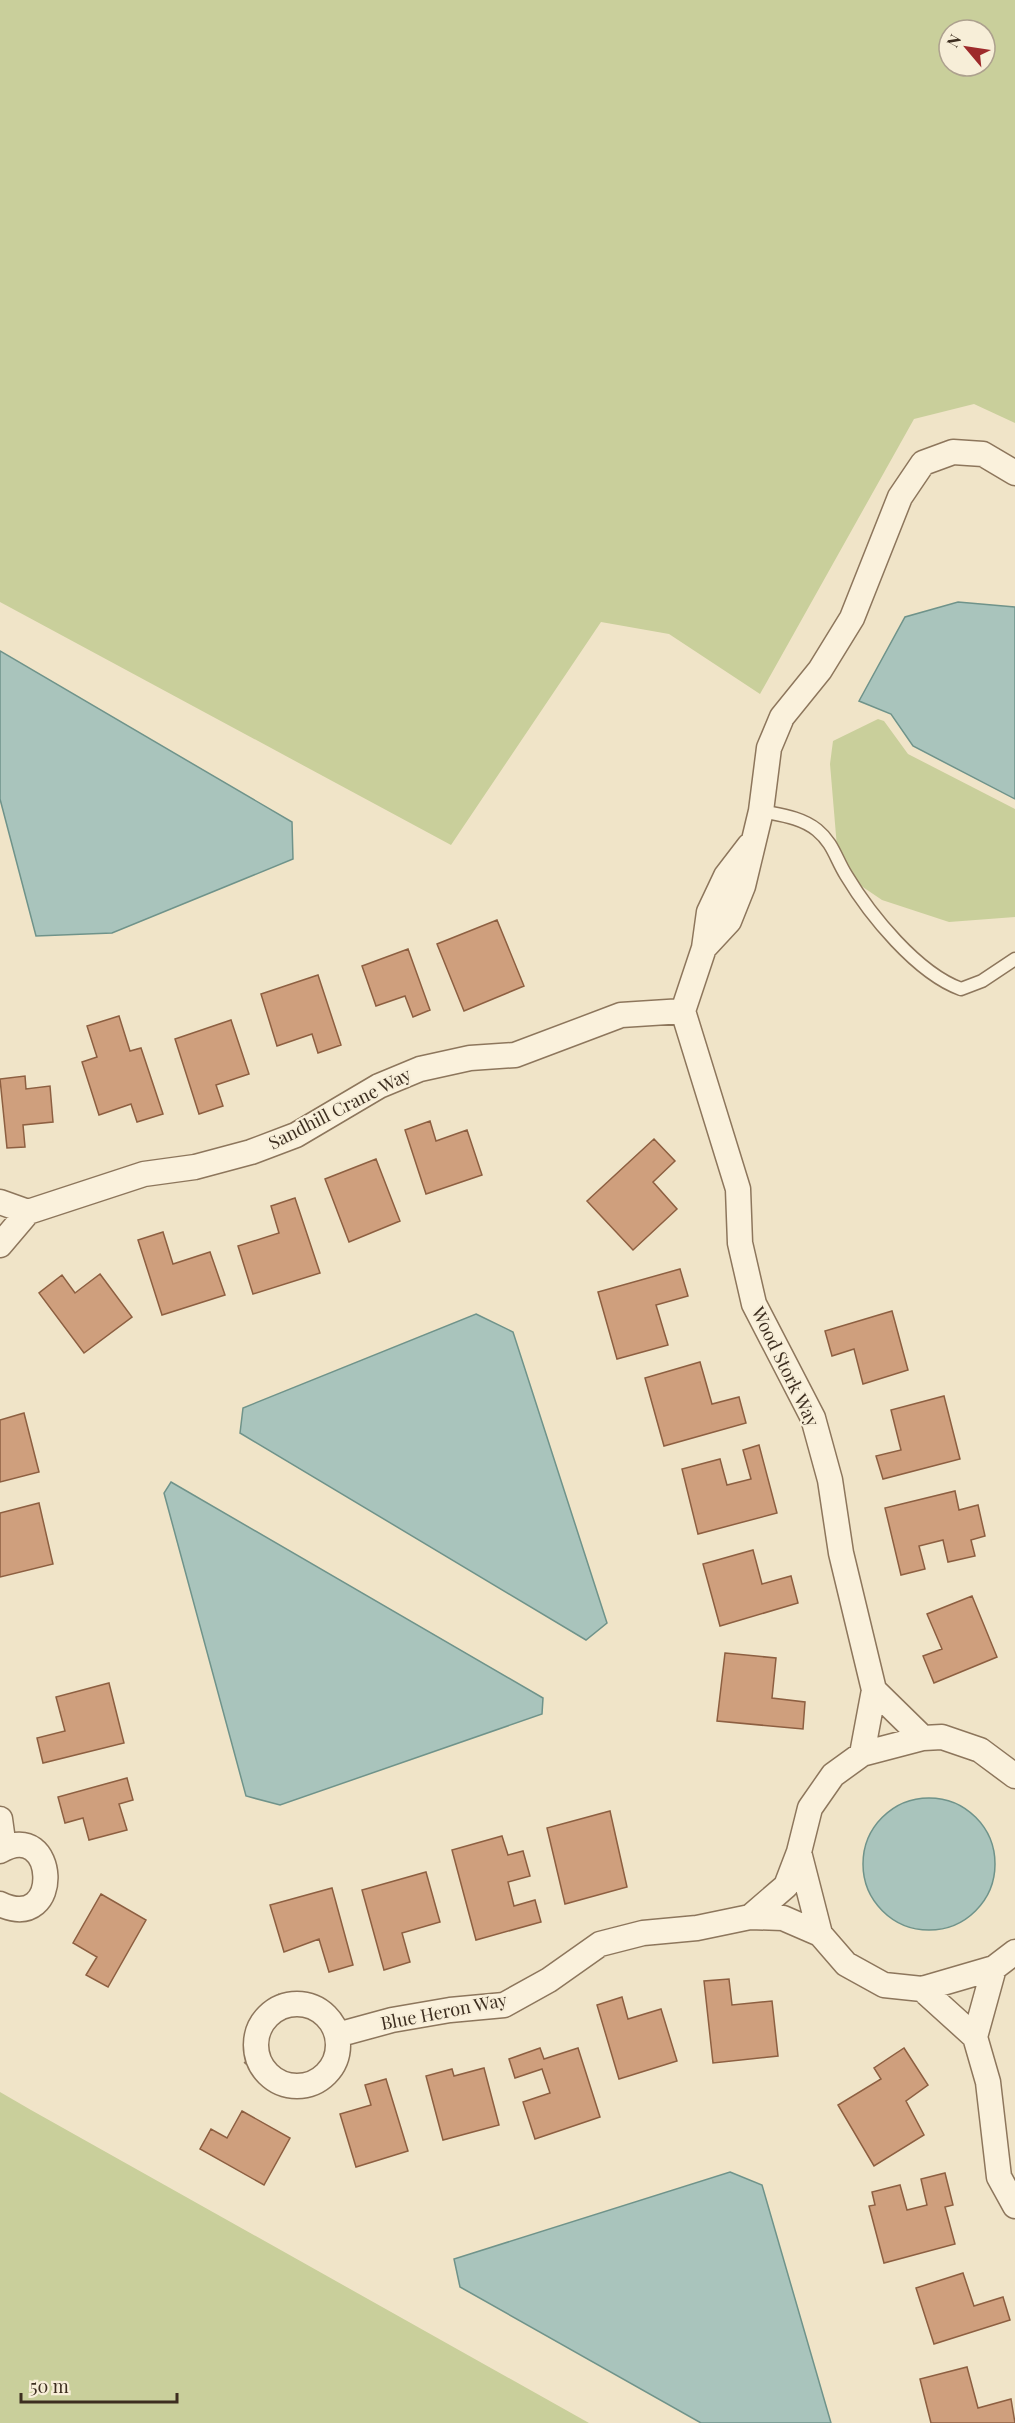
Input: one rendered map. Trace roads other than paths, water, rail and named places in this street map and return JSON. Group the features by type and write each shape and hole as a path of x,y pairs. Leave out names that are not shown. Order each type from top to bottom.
{"street":[{"path":"682,1011 704,948 729,921 743,886 761,811 769,748 782,717 819,670 852,618 900,496 922,463 953,452 983,454 1015,473"},
{"name":"Sandhill Crane Way","path":"28,1212 144,1174 195,1167 251,1152 296,1135 379,1086 420,1070 470,1058 515,1055 621,1015 682,1011"},
{"name":"Wood Stork Way","path":"682,1011 738,1189 740,1243 754,1304 813,1418 830,1480 842,1553 874,1690 862,1754"},
{"path":"0,1202 28,1212 0,1245"},
{"path":"874,1690 923,1738"},
{"path":"862,1754 923,1738 942,1737 980,1750 1015,1776"},
{"name":"Blue Heron Way","path":"750,1917 786,1886 799,1852 810,1808 833,1775 862,1754"},
{"path":"0,1819 2,1850 17,1846 31,1849 41,1858 47,1877 45,1890 34,1903 16,1909 0,1904"},
{"path":"799,1852 820,1934 846,1964 884,1985 922,1989 994,1968 1015,1952"},
{"name":"Blue Heron Way","path":"337,2036 392,2020 504,2004 549,1980 600,1944 643,1933 697,1928 750,1917 783,1918 820,1934"},
{"path":"994,1968 975,2037 988,2082 999,2177 1015,2206"},
{"path":"922,1989 975,2037"},
{"path":"278,2002 308,2006 321,2012 331,2022 337,2036 336,2058 329,2071 318,2080 305,2086 282,2084 269,2076 250,2058 258,2031 278,2002"}],"lane":[{"path":"761,811 796,818 816,829 834,847 843,871 875,919 944,983 961,989 982,981 1015,959"}],"water":[{"path":"958,602 1015,607 1015,799 913,746 891,714 859,701 905,617"},
{"path":"0,651 292,822 293,859 112,933 36,936 0,799"},
{"path":"476,1314 513,1332 607,1623 586,1640 240,1433 243,1408"},
{"path":"171,1482 543,1698 542,1714 280,1805 246,1796 164,1493"},
{"path":"929,1798 954,1803 976,1817 990,1839 995,1864 990,1889 976,1911 954,1925 929,1930 904,1925 882,1911 868,1889 863,1864 868,1839 882,1817 904,1803"},
{"path":"730,2172 762,2185 831,2423 701,2423 460,2287 454,2259"}]}
